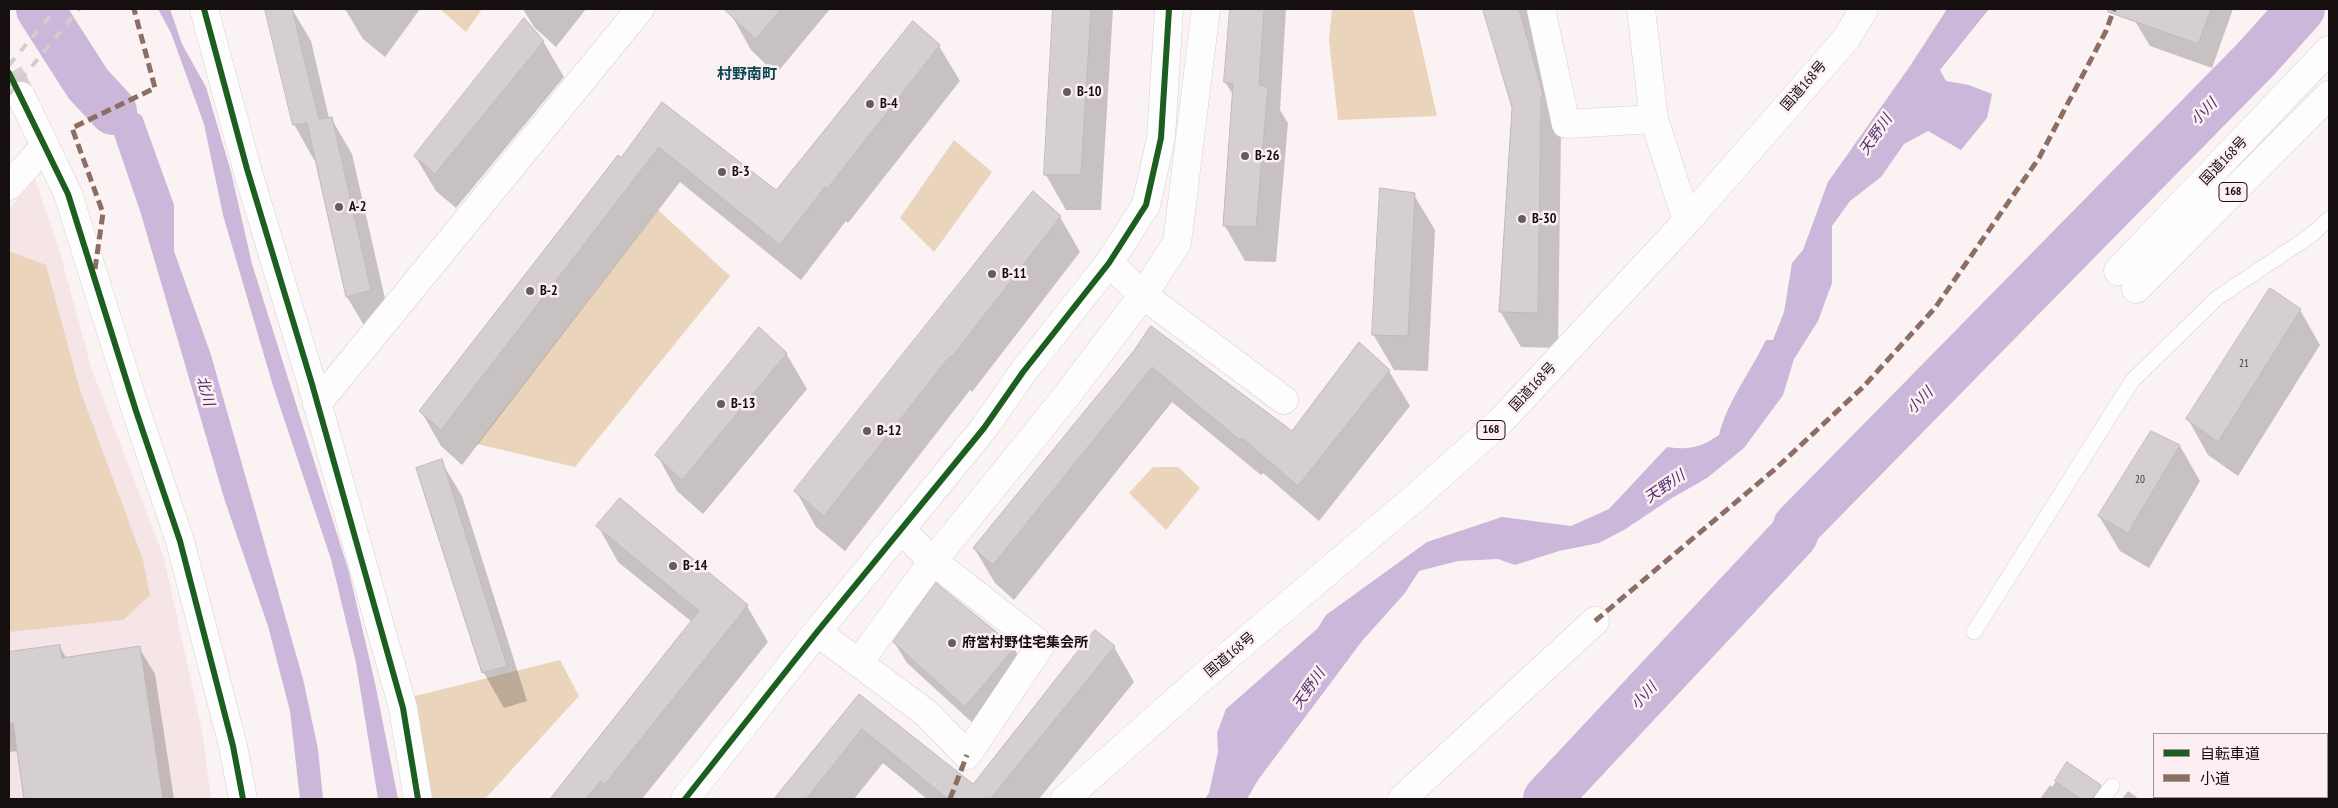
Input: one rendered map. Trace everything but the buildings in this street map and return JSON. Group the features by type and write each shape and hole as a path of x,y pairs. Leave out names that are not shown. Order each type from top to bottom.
{"main road":[{"path":"204,9 247,169 317,404 403,708 418,799"},
{"path":"317,404 640,9"},
{"path":"685,799 817,632 984,428 1023,372 1109,263 1146,205 1161,138 1170,9"},
{"path":"859,662 933,561 1064,399 1143,295 1177,243 1206,9"},
{"path":"1541,9 1566,124 1654,119"},
{"path":"1641,9 1654,119 1687,221"},
{"name":"国道168号","path":"1066,799 1203,678 1417,496 1500,422 1687,221 1846,39 1864,9"},
{"name":"国道168号","path":"2329,50 2127,280 2329,95"},
{"path":"21,96 68,194 136,412 180,541 232,746 243,799"},
{"path":"9,186 45,146"},
{"path":"1109,263 1143,295 1284,400"},
{"path":"817,632 926,713 967,755 1041,645 933,561 901,530"},
{"path":"1402,799 1595,621"}],"lane":[{"path":"1974,632 2132,381 2216,298 2310,236 2329,220"},
{"path":"2102,799 2112,786"}],"shaded area":[{"path":"440,9 482,9 466,32"},
{"path":"1332,9 1413,9 1437,116 1338,120 1329,40"},
{"path":"954,140 992,172 934,252 900,218"},
{"path":"35,179 60,253 91,367 164,558 203,736 211,799 9,799 9,209"},
{"path":"658,210 730,276 575,467 477,444"},
{"path":"9,251 46,265 80,390 143,560 150,595 123,620 9,632"},
{"path":"1153,467 1178,467 1200,488 1166,530 1129,493"},
{"path":"560,660 579,696 485,799 425,799 407,698"}],"water":[{"path":"158,9 170,9 182,44 206,87 231,172 252,264 349,572 375,683 398,799 378,799 356,663 331,559 273,386 223,215 204,124 171,33"},
{"name":"天野川","path":"1947,9 1989,9 1940,70 1946,81 1969,85 1992,94 1987,118 1961,150 1928,131 1904,144 1881,177 1850,201 1832,226 1832,283 1818,321 1794,359 1783,395 1744,448 1707,478 1672,498 1624,530 1599,543 1559,551 1515,565 1498,559 1458,561 1419,571 1405,593 1362,641 1258,780 1247,799 1205,799 1209,793 1218,752 1217,733 1226,709 1318,628 1326,615 1427,542 1502,517 1571,526 1609,509 1667,447 1694,447 1706,443 1719,435 1728,410 1766,340 1773,340 1784,312 1792,263 1803,250 1828,182 1910,66"},
{"path":"82,55 103,91 142,116 174,205 174,251 211,355 303,679 318,749 323,799 300,799 290,711 268,626 224,498 141,214 111,126 89,100 67,64"}],"waterway":[{"name":"北川","path":"40,9 88,84 113,111"},
{"name":"小川","path":"1547,799 1794,535 1797,526 2256,59 2301,9"}],"tunnel":[{"path":"9,73 21,96"}],"railway":[{"path":"9,65 56,9"},
{"path":"9,94 79,9"}],"marked path":[{"path":"95,269 103,213 72,128 155,88 134,9"},
{"path":"1595,621 1774,470 1863,387 1935,308 2039,158 2106,31 2114,9"},
{"path":"950,799 967,755"}],"cycle path":[{"path":"204,9 247,169 312,384 403,708 418,799"},
{"path":"685,799 817,632 984,428 1023,372 1109,263 1146,205 1161,138 1169,9"},
{"path":"9,73 68,194 136,411 180,541 233,746 243,799"}],"place":[{"name":"B-10","path":"1067,92"},
{"name":"B-4","path":"870,104"},
{"name":"B-26","path":"1245,156"},
{"name":"B-3","path":"722,172"},
{"name":"A-2","path":"339,207"},
{"name":"B-30","path":"1522,219"},
{"name":"B-11","path":"992,274"},
{"name":"B-2","path":"530,291"},
{"name":"B-13","path":"721,404"},
{"name":"B-12","path":"867,431"},
{"name":"B-14","path":"673,566"},
{"name":"府営村野住宅集会所","path":"952,643"}],"district":[{"name":"村野南町","path":"747,75"}]}
